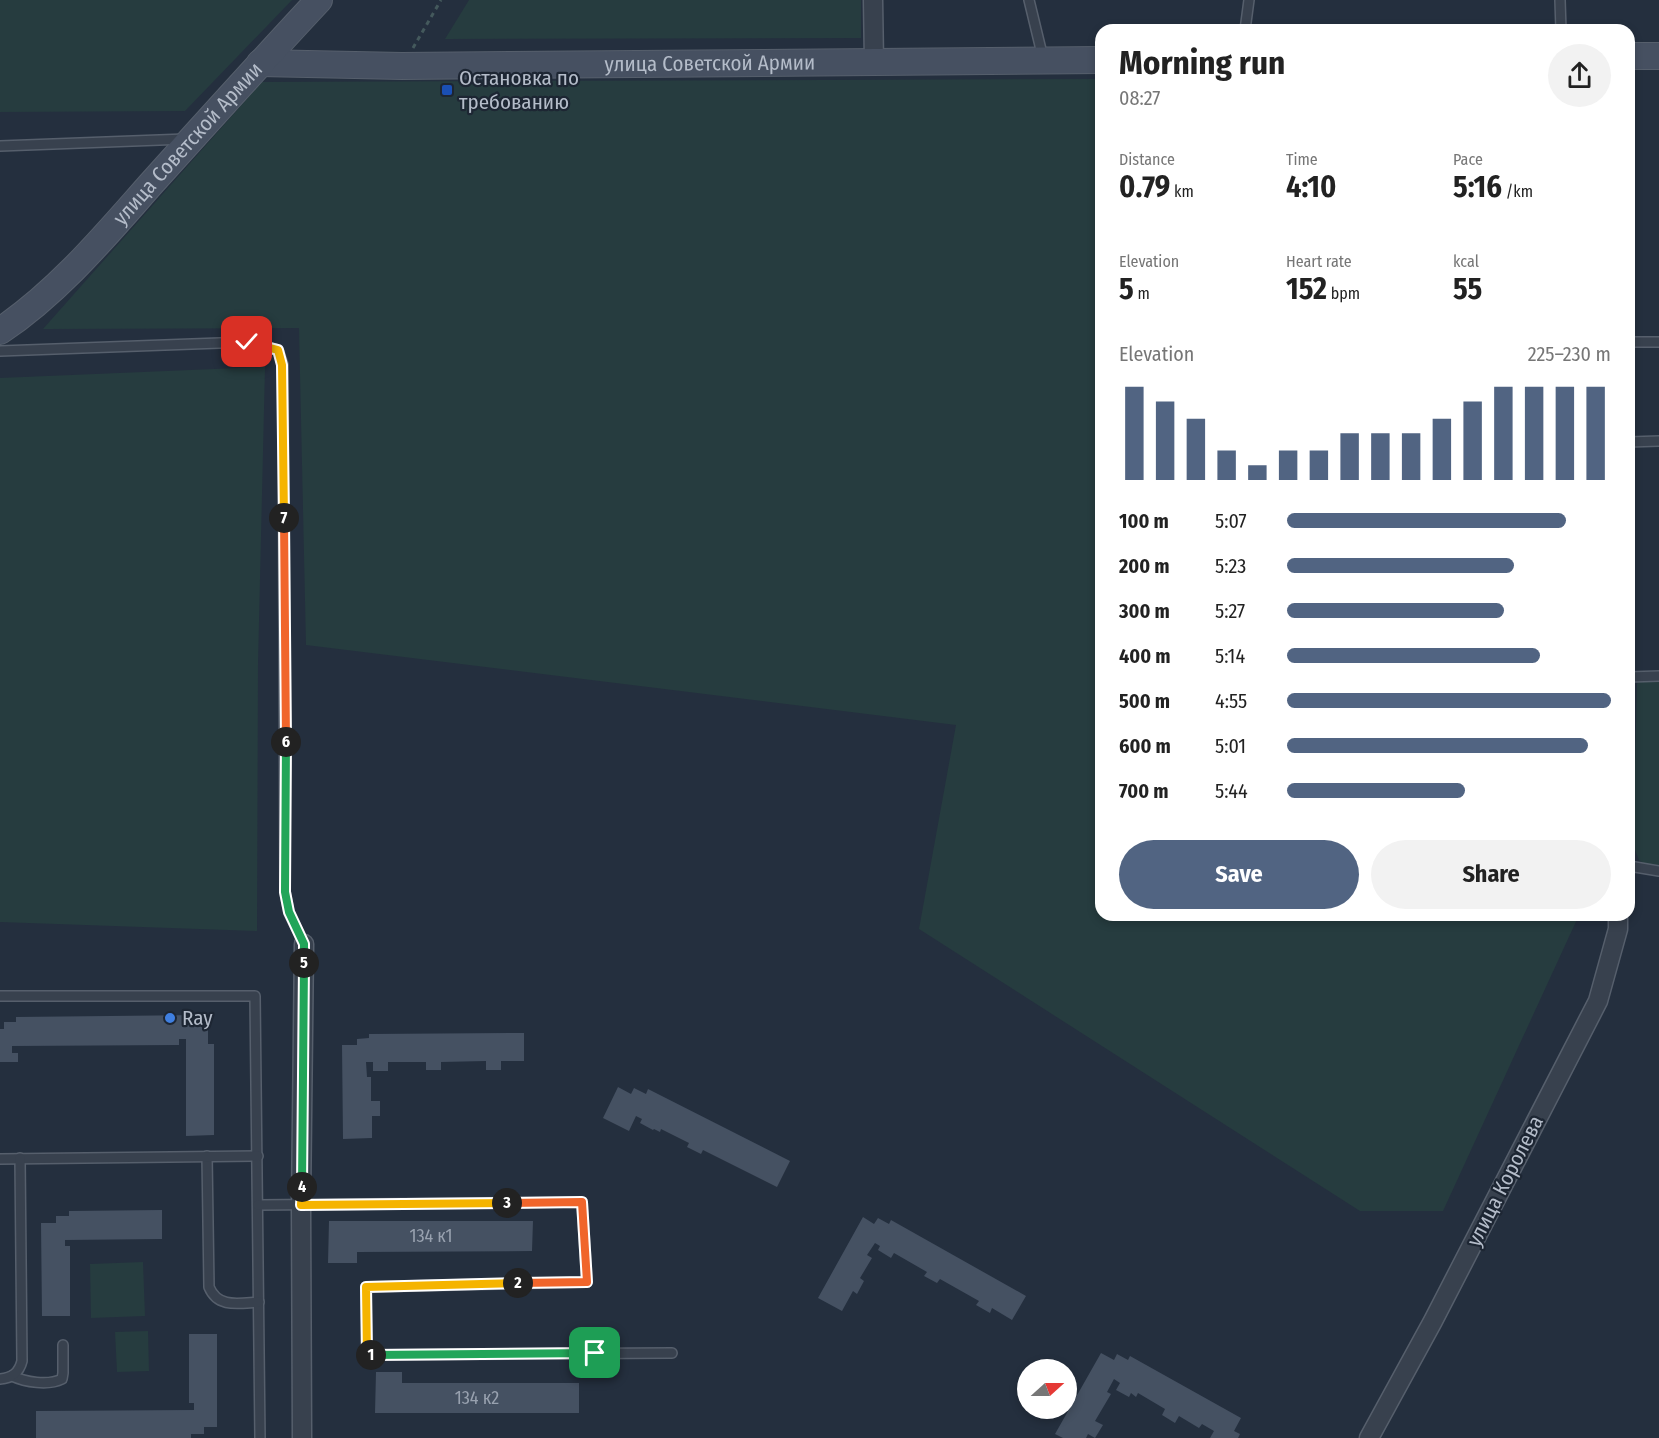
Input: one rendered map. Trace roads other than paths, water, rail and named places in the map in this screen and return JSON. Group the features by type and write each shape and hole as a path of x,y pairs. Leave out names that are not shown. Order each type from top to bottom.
{"main road":[{"path":"260,63 319,0"},
{"path":"1635,56 1659,56"},
{"name":"улица Советской Армии","path":"0,331 38,304 260,63 402,66 1095,60"}],"street":[{"path":"873,0 874,62"},
{"name":"улица Королева","path":"1369,1438 1433,1321 1598,1001 1618,929 1618,921"},
{"path":"302,1438 301,1205 304,944"}],"lane":[{"path":"1029,0 1043,61"},
{"path":"1246,24 1249,0"},
{"path":"1560,0 1561,24"},
{"path":"0,146 192,139"},
{"path":"0,351 247,342 278,350 283,377 285,892 289,912 304,944"},
{"path":"1635,342 1659,342"},
{"path":"1635,442 1659,441"},
{"path":"1635,677 1659,676"},
{"path":"1635,867 1659,871"},
{"path":"0,996 255,996 260,1438"},
{"path":"207,1156 209,1287 212,1295 226,1304 259,1302"},
{"path":"0,1159 258,1156"},
{"path":"0,1379 12,1376 20,1369 24,1345 20,1158"},
{"path":"258,1205 582,1202 587,1282 366,1287 367,1355 672,1353"},
{"path":"12,1376 23,1381 56,1382 62,1379 63,1346"}],"place":[{"name":"Остановка по требованию","path":"447,90"},
{"name":"Ray","path":"170,1018"}]}
